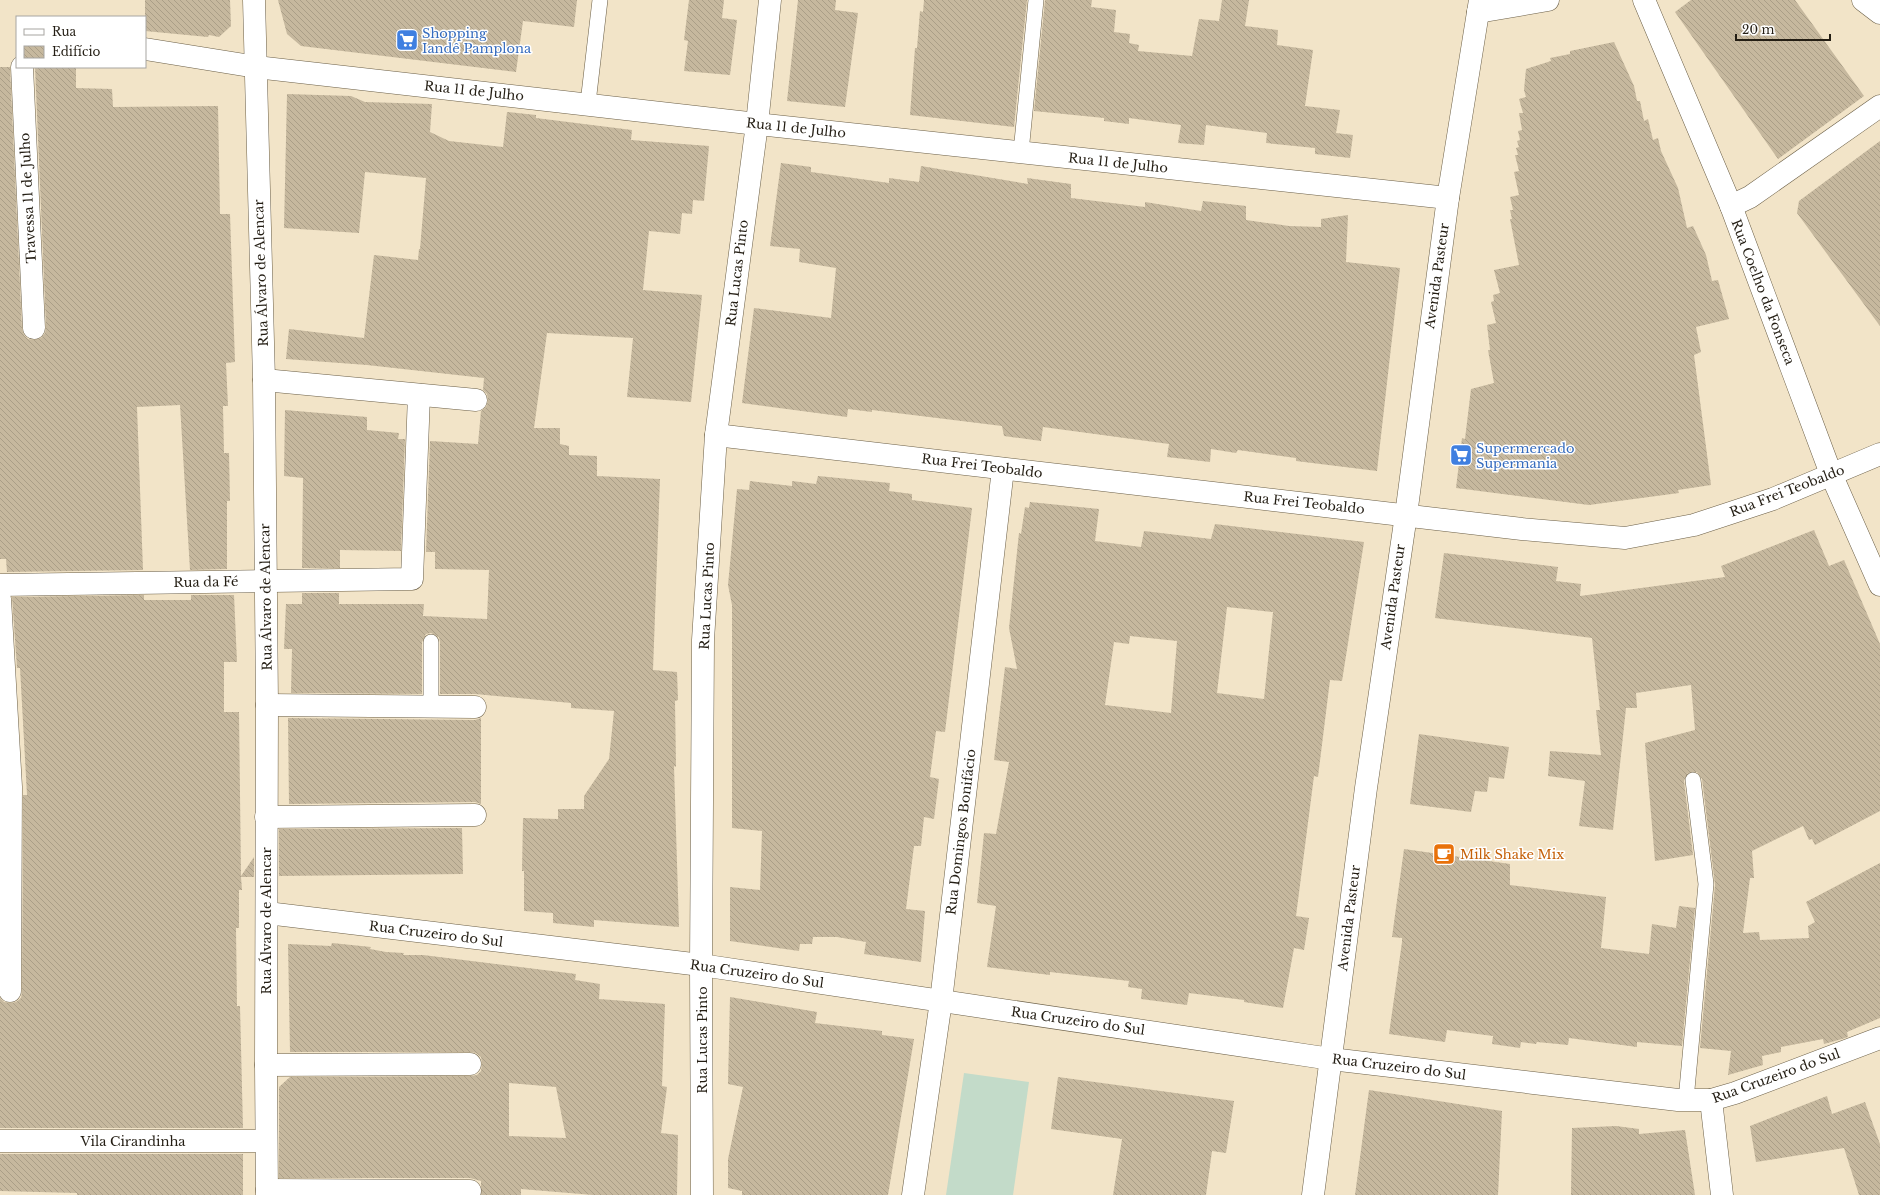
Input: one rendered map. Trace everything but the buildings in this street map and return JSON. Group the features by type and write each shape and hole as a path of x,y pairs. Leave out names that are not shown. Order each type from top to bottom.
{"street":[{"name":"Rua Álvaro de Alencar","path":"254,0 264,380 267,705 267,1193"},
{"name":"Rua Lucas Pinto","path":"702,1195 701,965 703,640 716,435 756,124 770,0"},
{"path":"1479,6 1548,0"},
{"name":"Rua Coelho da Fonseca","path":"1644,0 1731,206 1831,474 1880,585"},
{"path":"1863,0 1880,13"},
{"name":"Avenida Pasteur","path":"1313,1195 1366,788 1406,515 1448,198 1479,6"},
{"name":"Rua 11 de Julho","path":"146,49 256,67 588,103 756,124 1448,198"},
{"name":"Travessa 11 de Julho","path":"22,68 34,328"},
{"path":"1731,206 1750,197 1880,106"},
{"path":"264,380 476,400"},
{"name":"Rua da Fé","path":"0,585 412,579 419,395"},
{"name":"Rua Frei Teobaldo","path":"716,435 1522,529 1625,538 1694,525 1773,499 1880,454"},
{"name":"Rua Domingos Bonifácio","path":"913,1195 941,1001 1003,469"},
{"path":"0,599 11,787 5,991"},
{"path":"267,705 475,706"},
{"path":"266,817 475,815"},
{"name":"Rua Cruzeiro do Sul","path":"267,914 701,965 1331,1059 1686,1100 1711,1100 1735,1093 1880,1038"},
{"path":"266,1065 470,1064"},
{"path":"1711,1100 1722,1195"},
{"name":"Vila Cirandinha","path":"0,1141 266,1141"},
{"path":"267,1193 470,1193"}],"lane":[{"path":"588,103 600,0"},
{"path":"1021,152 1036,0"},
{"path":"430,706 432,642"},
{"path":"1686,1100 1706,884 1693,780"}],"green space":[{"path":"964,1073 1029,1082 1013,1195 946,1195"}],"place":[{"name":"Shopping Iandê Pamplona","path":"407,40"},
{"name":"Supermercado Supermania","path":"1461,455"},
{"name":"Milk Shake Mix","path":"1444,854"}]}
